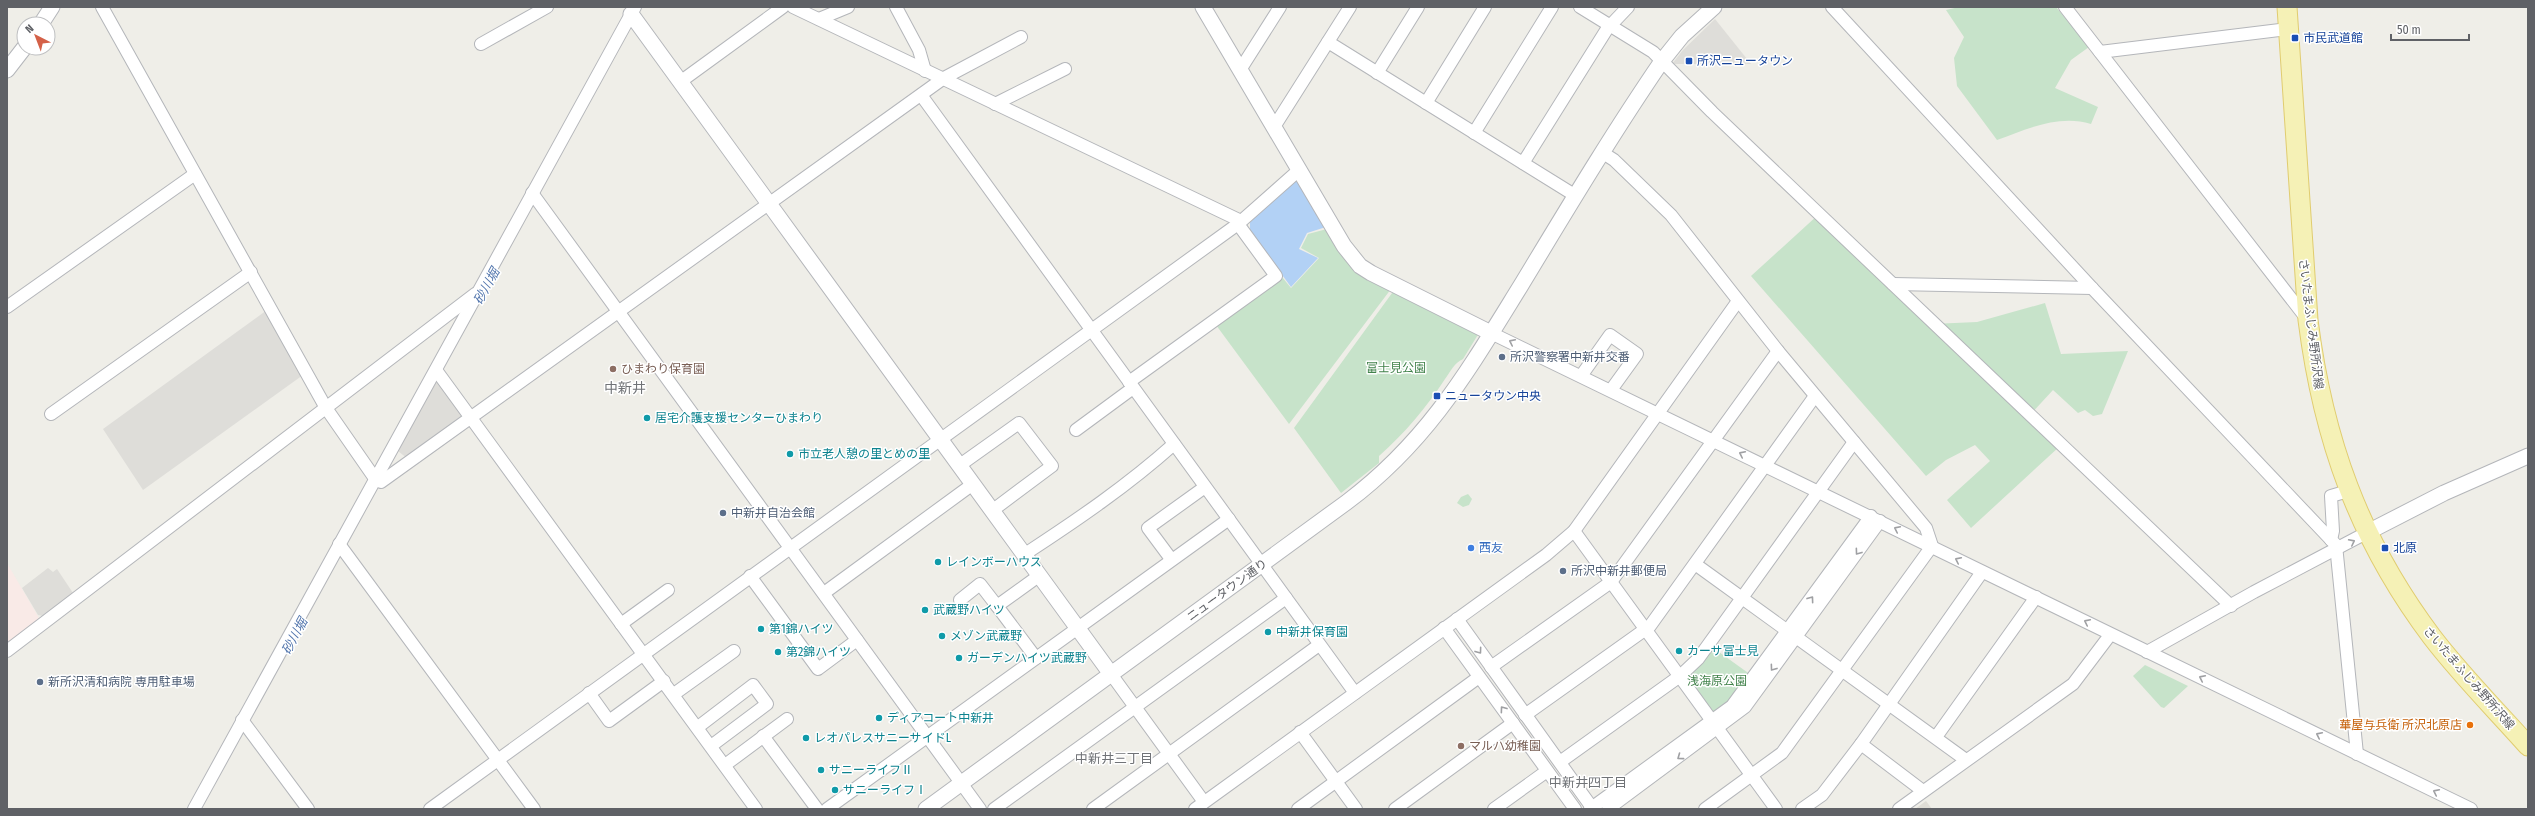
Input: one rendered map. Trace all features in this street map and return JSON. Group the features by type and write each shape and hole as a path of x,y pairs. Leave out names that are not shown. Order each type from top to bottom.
{"main road":[{"name":"さいたまふじみ野所沢線","path":"2287,7 2308,320 2323,411 2348,491 2368,532 2397,584 2432,637 2528,746"}],"street":[{"path":"47,16 52,7"},
{"path":"102,7 326,408 376,480 381,482 620,312 944,78 1021,37"},
{"path":"481,44 547,7"},
{"path":"680,82 783,7"},
{"path":"793,7 925,71 944,78 1239,223 1276,276 1131,385 1076,430"},
{"path":"819,19 848,7"},
{"path":"896,7 919,50 925,71"},
{"path":"1240,70 1280,7"},
{"path":"1274,127 1350,7"},
{"path":"1377,73 1418,7"},
{"path":"1426,103 1485,7"},
{"path":"1474,133 1552,7"},
{"path":"1580,7 1654,52 1712,112 2231,606"},
{"path":"1523,163 1610,26 1628,7"},
{"name":"ニュータウン通り","path":"926,809 1356,495 1407,450 1448,400 1492,333 1576,196 1662,61 1688,30 1714,7"},
{"path":"1832,7 2092,288 2334,545"},
{"path":"2065,7 2308,320"},
{"path":"194,809 436,370 630,9 680,82 941,438 1111,674 1136,706 1170,754 1199,805 1546,555 1574,531 1738,301"},
{"path":"1208,10 1240,70 1344,246 1360,266 1492,333 1766,466 1819,490 2110,635 2471,809"},
{"path":"2100,52 2288,29"},
{"path":"1328,42 1576,196"},
{"path":"7,70 18,56"},
{"path":"995,104 1065,69"},
{"path":"921,95 1355,693"},
{"path":"1603,154 1614,160 1671,214 1778,351 1926,528 1932,546"},
{"path":"430,809 444,805 497,760 1090,329 1239,223 1299,170"},
{"path":"7,307 195,174"},
{"path":"532,193 980,809"},
{"path":"51,414 251,272"},
{"path":"1893,284 2092,288"},
{"path":"7,651 479,290"},
{"path":"1581,376 1610,335 1636,354 1611,390"},
{"path":"1491,667 1610,582 1778,351"},
{"path":"436,370 472,417 621,624 674,694 756,809"},
{"path":"1525,715 1650,626 1815,396"},
{"path":"960,465 1020,422 1052,466 993,510"},
{"path":"1560,762 1680,676 1698,659 1854,442"},
{"path":"1025,554 1095,508 1140,474 1174,444"},
{"path":"2147,652 2231,606 2334,545 2368,532 2444,493 2528,456"},
{"path":"824,593 973,484"},
{"path":"1171,559 1148,528 1205,487"},
{"path":"2348,491 2331,496 2334,545 2357,754"},
{"path":"1608,809 1714,725 1738,699 1792,634 1876,518"},
{"path":"827,809 1171,559 1229,519"},
{"path":"1574,531 1776,809"},
{"path":"339,544 534,809"},
{"path":"1705,809 1782,753 1932,546"},
{"path":"1695,564 1966,760"},
{"path":"1802,809 1822,794 1861,744 1982,572"},
{"path":"997,606 1040,575"},
{"path":"750,576 818,669 857,640"},
{"path":"960,600 980,584 1036,658"},
{"path":"621,624 668,590"},
{"path":"1936,737 2036,597"},
{"path":"994,809 1286,598"},
{"path":"1456,619 1560,762 1592,809 1714,725"},
{"path":"1444,628 1575,809"},
{"path":"1899,809 2073,684 2110,635"},
{"path":"1093,809 1318,644"},
{"path":"674,694 734,651"},
{"path":"1298,809 1479,677"},
{"path":"589,693 609,721 664,681"},
{"path":"698,727 753,685 767,704 711,746"},
{"path":"725,765 787,719"},
{"path":"242,720 308,809"},
{"path":"1395,809 1513,723"},
{"path":"1300,732 1356,809"},
{"path":"763,736 817,809"},
{"path":"1861,744 1923,791"},
{"path":"1494,809 1547,770"}],"shaded area":[{"path":"1715,19 1751,64 1672,64 1683,50"},
{"path":"267,310 303,375 143,490 103,429"},
{"path":"438,379 466,417 408,459 398,451"},
{"path":"7,563 40,620 7,645"},
{"path":"48,568 53,572 57,569 73,593 43,616 38,615 22,588"},
{"path":"1926,801 1932,809 1915,809"}],"green space":[{"path":"1959,7 2056,7 2089,47 2071,60 2055,88 2098,107 2091,124 2079,121 2067,121 2043,124 1997,140 1957,86 1954,58 1964,37 1946,10"},
{"path":"1819,214 1932,324 1977,322 2045,303 2061,354 2128,351 2102,414 2093,416 2085,410 2078,413 2053,390 2028,417 2059,447 1971,528 1947,500 1990,461 1975,445 1946,460 1926,476 1751,276"},
{"path":"1327,229 1391,289 1289,424 1216,325 1282,277 1291,288 1319,258 1301,248 1308,234"},
{"name":"富士見公園","path":"1395,289 1479,333 1463,359 1453,368 1423,410 1398,438 1379,456 1379,463 1341,493 1294,428"},
{"path":"1468,494 1472,499 1469,505 1463,507 1457,503 1461,497"},
{"name":"浅海原公園","path":"1712,647 1751,675 1737,694 1717,713 1712,712 1686,679 1687,674"},
{"path":"2145,665 2188,686 2164,708 2161,707 2133,676"}],"water":[{"path":"1294,181 1299,183 1326,227 1307,233 1299,249 1318,258 1291,287 1250,231 1250,219"}],"place":[{"name":"市民武道館","path":"2295,38"},
{"name":"所沢ニュータウン","path":"1689,61"},
{"name":"所沢警察署中新井交番","path":"1502,357"},
{"name":"ひまわり保育園","path":"613,369"},
{"name":"ニュータウン中央","path":"1437,396"},
{"name":"居宅介護支援センターひまわり","path":"647,418"},
{"name":"市立老人憩の里とめの里","path":"790,454"},
{"name":"中新井自治会館","path":"723,513"},
{"name":"西友","path":"1471,548"},
{"name":"北原","path":"2385,548"},
{"name":"レインボーハウス","path":"938,562"},
{"name":"所沢中新井郵便局","path":"1563,571"},
{"name":"武蔵野ハイツ","path":"925,610"},
{"name":"第1錦ハイツ","path":"761,629"},
{"name":"中新井保育園","path":"1268,632"},
{"name":"メゾン武蔵野","path":"942,636"},
{"name":"カーサ富士見","path":"1679,651"},
{"name":"第2錦ハイツ","path":"778,652"},
{"name":"ガーデンハイツ武蔵野","path":"959,658"},
{"name":"新所沢清和病院 専用駐車場","path":"40,682"},
{"name":"ディアコート中新井","path":"879,718"},
{"name":"華屋与兵衛 所沢北原店","path":"2470,725"},
{"name":"レオパレスサニーサイドL","path":"806,738"},
{"name":"マルハ幼稚園","path":"1461,746"},
{"name":"サニーライフⅡ","path":"821,770"},
{"name":"サニーライフⅠ","path":"835,790"}],"district":[{"name":"中新井","path":"625,388"},
{"name":"中新井三丁目","path":"1114,758"},
{"name":"中新井四丁目","path":"1588,782"}],"water label":[{"name":"砂川堀","path":"486,286"},
{"name":"砂川堀","path":"294,636"}]}
